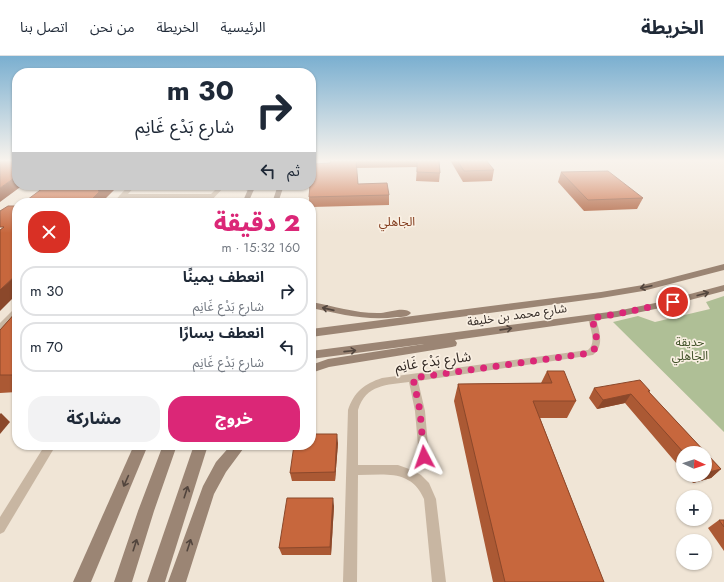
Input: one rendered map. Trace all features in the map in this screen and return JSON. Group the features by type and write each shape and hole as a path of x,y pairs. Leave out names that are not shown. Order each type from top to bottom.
{"main road":[{"name":"شارع محمد بن خليفة","path":"316,332 643,288 724,267"},
{"name":"شارع محمد بن خليفة","path":"316,354 592,318 660,305 724,288"},
{"path":"316,306 350,314 370,316 446,310 478,311"},
{"path":"316,367 328,363 434,347 486,332"},
{"path":"82,582 139,450"},
{"path":"123,582 146,511 168,450"},
{"path":"156,582 199,450"},
{"path":"178,582 208,491 221,467 235,450"}],"street":[{"path":"122,196 128,190"},
{"path":"0,329 12,316"}],"lane":[{"path":"122,196 213,196 218,190"},
{"name":"شارع بَدْع غَانِم","path":"350,582 353,410 358,397 362,392 374,384 590,353 595,350 597,345 592,318"},
{"path":"413,378 420,411 424,457"},
{"path":"0,528 48,450"},
{"path":"352,470 405,471 414,475 421,481 427,489 430,499 439,582"}],"green space":[{"name":"حديقة الجَاهلِي","path":"724,296 724,432 613,322 638,316 655,322 710,309 706,302"}],"building":[{"path":"316,185 387,185 389,195 309,197 310,190 316,190"},
{"path":"573,185 626,185 643,198 588,200"},
{"path":"40,190 100,191 93,198 30,198"},
{"path":"8,206 12,206 12,279 0,290 0,230 4,227 0,227 0,211"},
{"path":"12,317 12,375 0,375 0,330"},
{"path":"547,371 564,371 576,401 533,401 604,582 505,582 458,384 552,383"},
{"path":"640,380 650,391 648,391 699,446 678,446 631,394 603,400 594,388"},
{"path":"316,434 337,434 335,472 290,473 293,450 316,450"},
{"path":"712,459 721,469 712,471"},
{"path":"287,498 333,498 330,547 279,548"},
{"path":"719,520 724,520 724,527"}],"district":[{"name":"الجاهلي","path":"397,222"}],"route":[{"path":"424,457 420,411 413,378 590,353 595,350 597,345 592,318 673,302"}]}
